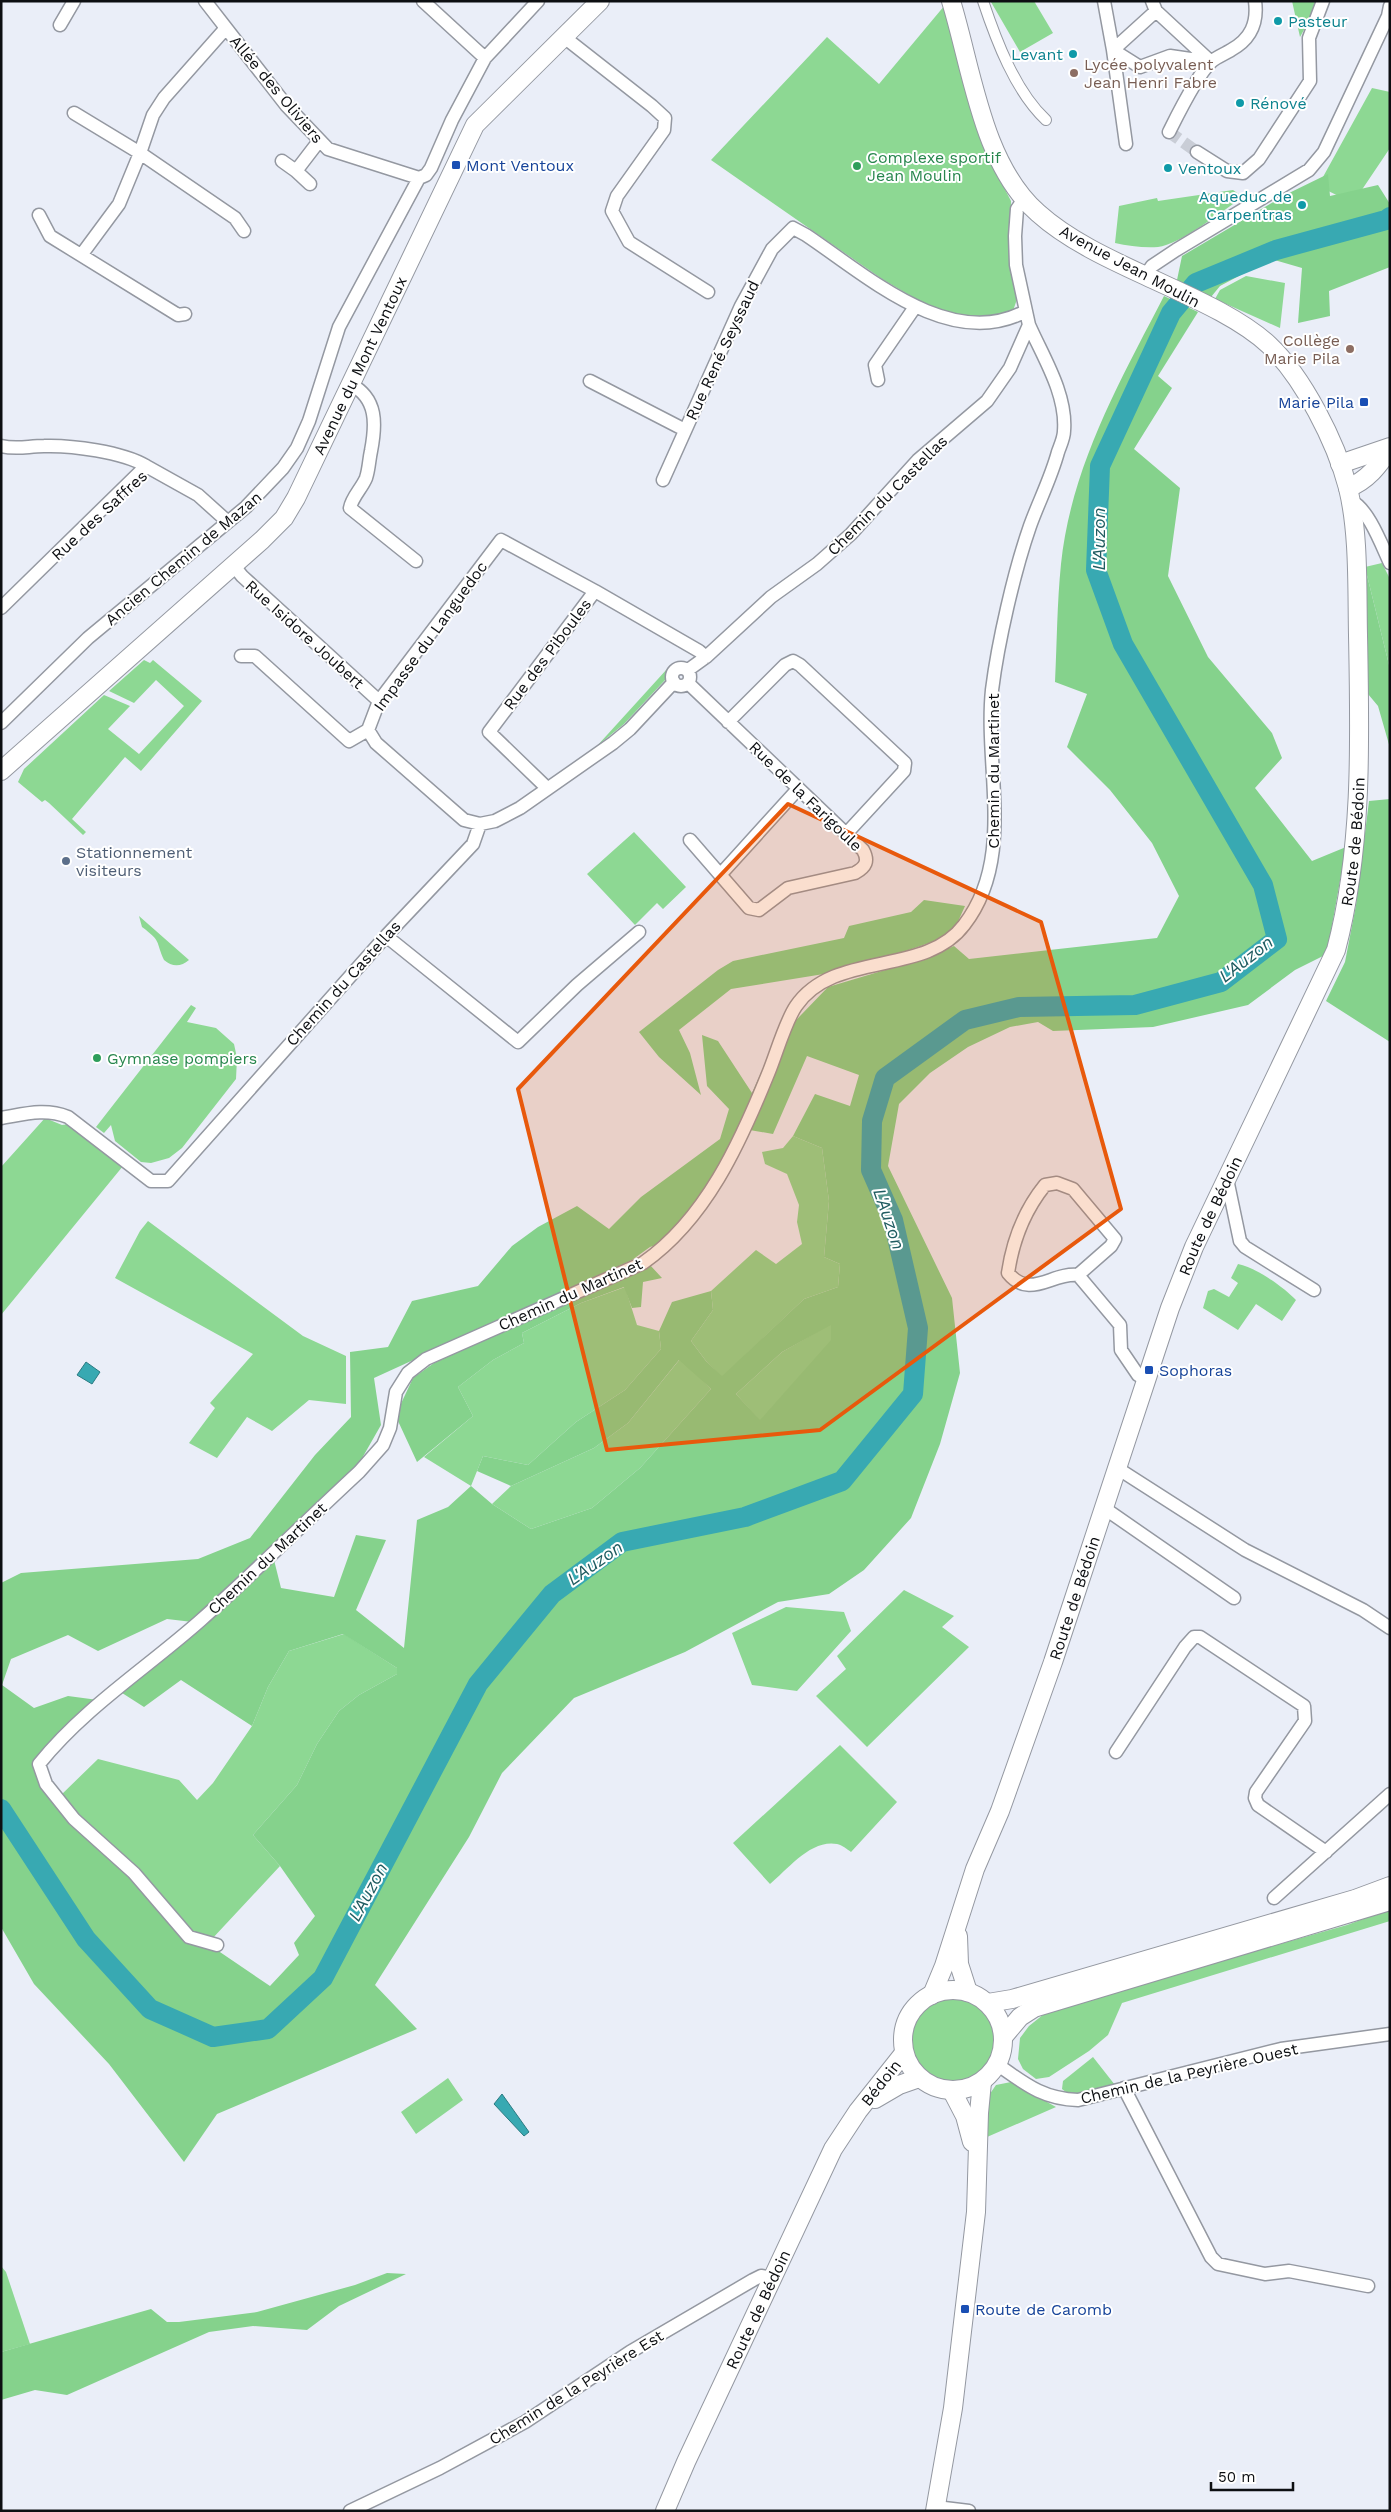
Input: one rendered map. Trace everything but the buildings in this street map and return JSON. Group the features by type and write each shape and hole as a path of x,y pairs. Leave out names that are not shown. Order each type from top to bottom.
{"main road":[{"name":"Avenue du Mont Ventoux","path":"1,771 234,566 288,512 471,132 485,115 600,1"},
{"name":"Avenue Jean Moulin","path":"951,1 988,131 1004,168 1024,199 1055,226 1254,333 1273,350 1304,390 1340,464 1349,495"},
{"path":"1340,464 1390,448"},
{"path":"1349,495 1371,474 1390,448"},
{"name":"Route de Bédoin","path":"932,1995 938,1984 975,1869 1019,1761 1152,1360 1194,1247 1326,974 1336,950 1345,918 1358,786 1357,597 1349,495"},
{"name":"Avenue du Mont Ventoux","path":"1,784 81,701"},
{"path":"988,2003 1040,1991 1355,1899 1390,1886"},
{"path":"1004,2036 1020,2017 1034,2008 1390,1901"},
{"name":"Route de Bédoin","path":"960,1917 959,1964 968,1992"},
{"path":"950,1990 968,1992 988,2003 999,2018 1004,2036 1003,2051 998,2065 982,2082 968,2089 952,2091 934,2087 919,2078 910,2067 904,2053 904,2033 910,2014 919,2003 932,1995 950,1990"},
{"name":"Bédoin","path":"858,2112 904,2053"},
{"path":"858,2112 882,2093 919,2078"},
{"path":"936,2509 953,2408 976,2212 982,2082"},
{"path":"952,2091 965,2116 971,2136 977,2172"},
{"name":"Route de Bédoin","path":"665,2511 833,2149 858,2112"}],"street":[{"path":"60,25 74,1"},
{"name":"Allée des Oliviers","path":"205,1 286,105 328,149 419,178"},
{"path":"424,1 485,58"},
{"name":"Ancien Chemin de Mazan","path":"1,723 88,638 228,522 268,486 297,448 308,421 339,327 419,178 426,175 431,168 452,120 485,58 538,1"},
{"path":"983,1 1003,54 1033,107 1046,120"},
{"path":"1104,1 1126,144"},
{"path":"1169,132 1185,101 1211,62 1235,48 1251,32 1257,16 1255,1"},
{"path":"1197,152 1227,171 1243,173 1259,159 1310,81 1309,38 1323,1"},
{"path":"1113,50 1154,6 1211,62"},
{"path":"1145,276 1152,266 1176,250 1309,170 1324,152 1388,16 1390,6"},
{"path":"82,254 119,204 153,115 164,98 226,28"},
{"path":"564,37 652,106 664,118 664,130 617,196 612,211 629,242 708,292"},
{"path":"1113,50 1140,67 1170,56 1211,62"},
{"path":"74,114 140,153 235,218 244,231"},
{"path":"452,120 471,132"},
{"path":"296,171 319,141"},
{"path":"282,160 310,184"},
{"path":"1024,199 1017,209 1015,236 1016,265 1024,312 1029,325"},
{"path":"39,215 50,236 178,315 186,314"},
{"name":"Rue René Seyssaud","path":"662,480 741,306 772,249 793,228 915,307"},
{"path":"878,380 876,365 915,307 959,323 1010,320 1024,312"},
{"name":"Chemin du Castellas","path":"547,788 630,729 674,682 672,676 675,670 682,667 688,677 706,657 771,597 818,564 851,534 929,450 987,401 1010,368 1029,325"},
{"name":"Chemin du Martinet","path":"217,1945 189,1937 134,1873 74,1819 46,1784 39,1764 58,1740 129,1677 200,1621 359,1472 382,1446 390,1428 396,1392 408,1373 426,1359 643,1263 659,1252 683,1228 730,1158 746,1130 796,1007 812,989 845,973 933,949 951,939 964,926 977,905 993,856 995,823 990,732 992,689 1000,647 1030,526 1050,482 1064,431 1060,395 1029,325"},
{"path":"590,381 685,430"},
{"path":"350,384 357,388 368,400 375,423 366,476 351,502 350,508 416,561"},
{"path":"1,446 15,450 44,446 95,451 126,457 146,466"},
{"name":"Rue des Saffres","path":"1,608 146,466 198,495 228,522"},
{"path":"1349,495 1365,514 1390,563"},
{"name":"Impasse du Languedoc","path":"480,824 464,820 376,743 368,730 379,701 501,540 595,591"},
{"name":"Rue Isidore Joubert","path":"234,566 249,583 379,701"},
{"name":"Rue des Piboules","path":"547,788 489,732 595,591 699,650 706,657"},
{"path":"241,656 255,656 350,740 368,730"},
{"path":"728,722 785,665 793,661 800,665 905,763 904,771 846,834"},
{"name":"Rue de la Farigoule","path":"688,677 728,722 846,834 866,856 864,868 856,873 788,888 759,910 754,911 749,908 690,840"},
{"path":"480,824 495,821 520,808 547,788"},
{"path":"720,875 798,789"},
{"name":"Chemin du Castellas","path":"1,1118 40,1111 62,1115 151,1181 168,1181 386,936 473,844 481,828 480,824"},
{"path":"386,936 518,1042 578,985 639,932"},
{"path":"1227,1179 1240,1241 1245,1247 1314,1290"},
{"path":"1058,1183 1074,1189 1115,1239 1111,1246 1078,1274 1070,1274 1059,1279 1029,1286 1015,1282 1008,1273 1011,1249 1031,1202 1045,1185 1058,1183"},
{"path":"1078,1274 1120,1325 1120,1345 1138,1375 1146,1380"},
{"path":"1128,1358 1152,1360"},
{"path":"1117,1468 1245,1550 1362,1610 1390,1628"},
{"path":"1104,1508 1234,1598"},
{"path":"1116,1752 1185,1646 1194,1637 1200,1637 1304,1706 1305,1721 1261,1785 1255,1798 1258,1805 1326,1852"},
{"path":"1274,1898 1390,1794"},
{"name":"Chemin de la Peyrière Ouest","path":"998,2065 1038,2092 1059,2100 1078,2100 1281,2049 1390,2034"},
{"path":"1124,2088 1211,2257 1218,2264 1265,2274 1289,2271 1368,2286"},
{"name":"Chemin de la Peyrière Est","path":"350,2511 398,2489 525,2422 630,2352 753,2280 761,2276 772,2278"},
{"path":"936,2509 970,2511"}],"highlighted area":[{"path":"788,804 1041,922 1121,1209 820,1430 607,1450 518,1089"}],"green space":[{"path":"1034,1 1053,33 1020,52 991,2"},
{"path":"1292,1 1320,1 1300,37"},
{"name":"Complexe sportif Jean Moulin","path":"945,5 996,172 1011,201 1010,260 1017,299 1013,311 1007,315 967,318 926,305 882,279 711,160 827,37 879,84"},
{"path":"1372,88 1390,92 1390,148 1353,203 1318,186"},
{"path":"1328,174 1330,196 1378,185 1390,204 1390,267 1329,291 1330,316 1298,323 1302,268 1271,259 1220,286 1211,297 1177,280 1182,256 1287,194"},
{"path":"1233,190 1243,197 1201,226 1167,245 1136,247 1115,243 1119,206 1157,198 1158,201"},
{"path":"1246,276 1285,283 1280,328 1215,299 1220,290"},
{"path":"1164,296 1198,312 1158,376 1172,388 1134,449 1180,488 1168,576 1208,657 1272,733 1282,758 1255,788 1312,861 1346,847 1327,954 1295,970 1248,1005 1153,1027 1053,1031 1038,1022 1010,1027 968,1047 930,1073 899,1104 888,1166 952,1298 960,1373 940,1444 911,1518 864,1570 829,1594 778,1602 685,1652 574,1698 502,1773 469,1837 375,1985 417,2029 217,2114 184,2162 109,2064 34,1984 1,1927 1,1583 21,1573 198,1559 250,1538 315,1455 351,1417 350,1352 388,1347 412,1301 478,1286 512,1246 538,1227 577,1206 609,1229 641,1197 720,1139 729,1109 707,1086 702,1035 718,1041 752,1093 774,1043 828,987 932,956 954,946 969,959 1157,938 1179,896 1152,843 1110,790 1067,747 1087,694 1055,682 1061,564 1066,528 1075,493 1086,459 1100,426","holes":["807,1056 859,1075 850,1106 815,1094 793,1136 822,1148 829,1201 824,1257 840,1264 838,1287 804,1299 722,1376 706,1361 691,1341 713,1310 711,1291 672,1302 659,1331 661,1349 625,1390 576,1422 528,1465 483,1456 477,1471 511,1486 594,1448 628,1423 679,1360 711,1389 640,1468 592,1508 531,1529 492,1504 471,1486 448,1507 417,1520 404,1648 356,1610 386,1540 356,1535 334,1597 281,1588 271,1548 357,1467 381,1425 374,1378 632,1260 650,1247 668,1241 712,1180 738,1128 773,1134","831,1325 831,1340 760,1420 736,1394 782,1352","167,1619 201,1623 119,1691 144,1707 181,1680 252,1726 268,1687 289,1651 343,1634 397,1668 397,1674 359,1695 339,1711 317,1744 297,1785 253,1835 280,1866 315,1916 294,1943 299,1955 270,1986 214,1948 186,1940 131,1877 41,1782 35,1762 98,1700 68,1696 34,1708 2,1685 11,1659 68,1635 98,1651"]},
{"path":"1382,563 1390,579 1390,669 1365,567"},
{"path":"1365,567 1390,669 1390,748 1378,706 1368,694"},
{"path":"144,660 150,663 153,660 202,701 141,771 125,757 72,819 86,832 83,835 49,803 45,800 42,802 18,782 24,769 104,695 130,706 108,729 139,754 184,706 156,680 134,703 109,691"},
{"path":"667,669 666,679 624,724 597,746"},
{"path":"1390,799 1390,1042 1326,1001 1345,962 1356,905 1369,801"},
{"path":"634,832 686,887 663,909 657,903 635,925 587,874"},
{"path":"924,900 965,906 952,935 906,951 843,967 830,973 731,989 679,1030 690,1053 701,1095 659,1057 639,1032 718,970 733,961 844,938 849,926 911,912"},
{"path":"139,916 189,960 183,964 176,965 164,960 153,936 142,927"},
{"path":"191,1005 196,1008 187,1022 216,1028 234,1044 237,1058 236,1079 182,1148 169,1158 151,1163 141,1162 115,1141 111,1125 104,1133 96,1127"},
{"path":"45,1118 62,1125 70,1124 123,1166 1,1315 1,1167"},
{"path":"793,1136 822,1148 829,1201 824,1257 840,1264 838,1287 804,1299 722,1377 706,1361 691,1341 713,1310 711,1291 756,1250 776,1264 802,1244 797,1222 799,1205 787,1174 765,1164 762,1152 783,1148"},
{"path":"148,1221 303,1336 346,1356 346,1404 309,1400 272,1431 247,1417 217,1458 189,1443 215,1408 210,1403 253,1354 115,1278 140,1231"},
{"path":"1238,1264 1253,1269 1284,1289 1296,1300 1282,1321 1256,1304 1238,1330 1203,1308 1208,1291 1214,1289 1229,1297 1238,1283 1231,1278"},
{"path":"650,1265 662,1278 643,1282 641,1307 632,1308 624,1287 581,1303 522,1333 524,1343 493,1360 458,1387 473,1416 417,1462 398,1421 398,1410 413,1378 434,1363"},
{"path":"625,1287 637,1325 659,1331 661,1349 625,1390 576,1422 528,1465 483,1456 471,1486 424,1457 473,1416 458,1387 493,1360 524,1343 522,1333 581,1303"},
{"path":"831,1324 832,1340 760,1421 736,1394 782,1352"},
{"path":"680,1359 711,1389 640,1468 592,1508 531,1529 492,1504 511,1486 594,1448 628,1423"},
{"path":"904,1590 954,1616 942,1627 969,1647 867,1747 816,1696 846,1669 837,1656"},
{"path":"786,1607 844,1612 851,1631 797,1691 752,1685 732,1633"},
{"path":"344,1634 397,1668 397,1674 359,1695 339,1711 317,1744 297,1785 253,1835 280,1866 211,1940 191,1935 77,1817 60,1796 98,1759 179,1780 197,1800 213,1783 252,1726 268,1687 289,1651"},
{"path":"840,1745 897,1802 851,1852 837,1844 818,1846 800,1857 770,1884 733,1843"},
{"path":"1390,1909 1390,1921 1122,2003 1108,2035 1089,2051 1049,2077 1036,2079 1023,2069 1018,2059 1020,2038 1029,2026 1044,2014 1111,1992 1347,1925"},
{"path":"946,1998 962,1998 978,2005 989,2016 996,2032 993,2056 984,2070 978,2075 962,2082 946,2082 930,2075 919,2064 912,2048 912,2032 919,2016 930,2005"},
{"path":"1093,2057 1115,2085 1072,2097 1062,2089 1063,2081"},
{"path":"448,2078 463,2100 416,2134 401,2112"},
{"path":"1011,2082 1056,2107 987,2137 987,2098 996,2085"},
{"path":"1,2266 6,2272 30,2344 1,2352"},
{"path":"387,2273 406,2274 339,2306 307,2330 253,2326 209,2332 67,2395 35,2390 1,2400 1,2352 151,2309 167,2322 257,2312 355,2285"}],"water":[{"path":"86,1362 100,1372 92,1384 77,1375"},
{"path":"502,2094 529,2132 524,2136 494,2104"}],"waterway":[{"name":"L'Auzon","path":"1,1809 86,1939 150,2009 213,2037 268,2029 323,1978 478,1684 552,1594 622,1542 745,1517 842,1481 913,1394 918,1328 893,1220 871,1170 872,1121 885,1078 965,1020 1019,1007 1135,1005 1221,982 1277,939 1263,885 1123,644 1096,570 1100,466 1171,313 1196,283 1276,250 1386,220 1390,217"}],"tunnel":[{"path":"1169,132 1197,152"}],"place":[{"name":"Pasteur","path":"1278,21"},
{"name":"Levant","path":"1073,54"},
{"name":"Lycée polyvalent Jean Henri Fabre","path":"1074,73"},
{"name":"Rénové","path":"1240,103"},
{"name":"Mont Ventoux","path":"456,165"},
{"name":"Complexe sportif Jean Moulin","path":"857,166"},
{"name":"Ventoux","path":"1168,168"},
{"name":"Aqueduc de Carpentras","path":"1302,205"},
{"name":"Collège Marie Pila","path":"1350,349"},
{"name":"Marie Pila","path":"1364,402"},
{"name":"Stationnement visiteurs","path":"66,861"},
{"name":"Gymnase pompiers","path":"97,1058"},
{"name":"Sophoras","path":"1149,1370"},
{"name":"Route de Caromb","path":"965,2309"}]}
